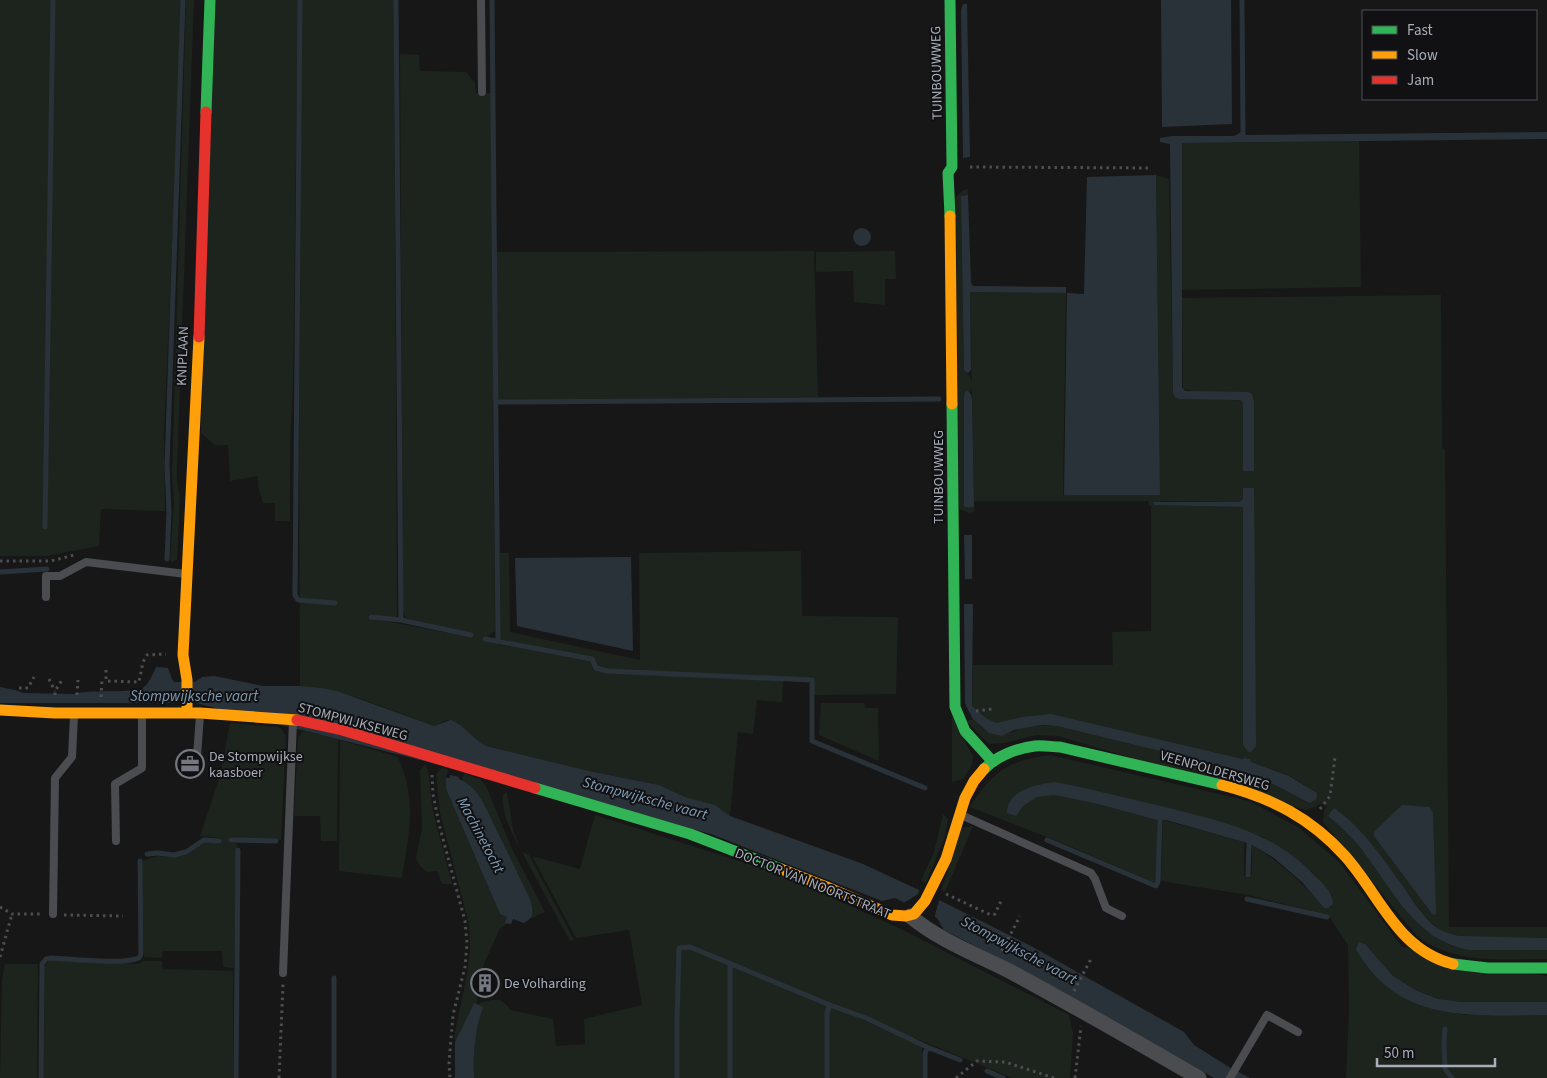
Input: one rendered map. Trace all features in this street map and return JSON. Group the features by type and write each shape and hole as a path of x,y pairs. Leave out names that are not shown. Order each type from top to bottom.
{"street":[{"name":"KNIPLAAN","path":"187,712 187,680 183,655 198,361 210,0"},
{"name":"TUINBOUWWEG","path":"950,0 952,167 948,173 951,228 954,707 965,731 993,762"},
{"name":"STOMPWIJKSEWEG","path":"0,710 74,713 200,712 293,719 342,730 429,757"},
{"name":"VEENPOLDERSWEG","path":"993,762 1009,753 1034,746 1060,747 1218,784 1263,798 1287,809 1309,823 1332,842 1352,864 1404,936 1431,957 1464,966 1547,968"},
{"name":"DOCTOR VAN NOORTSTRAAT","path":"429,757 690,834 827,886 892,915 902,917 913,914 924,928 1083,1011 1199,1078"},
{"path":"913,914 932,889 952,844 959,815 970,785 981,771 993,762"}],"lane":[{"path":"481,0 482,92"},
{"path":"46,596 46,576 60,576 86,562 187,574"},
{"path":"116,841 115,784 142,768 142,712"},
{"path":"197,756 200,712"},
{"path":"53,914 56,778 72,757 74,713"},
{"path":"284,973 293,719"},
{"path":"959,815 1090,873 1095,879 1106,908 1122,916"},
{"path":"1230,1078 1267,1015 1298,1032"}],"path":[{"path":"952,167 1151,168"},
{"path":"0,561 51,561 76,554"},
{"path":"106,670 106,681 139,682 142,662 147,655 183,655"},
{"path":"19,688 28,688 34,677"},
{"path":"49,678 55,692 62,680"},
{"path":"77,693 78,680"},
{"path":"102,680 102,690"},
{"path":"980,710 992,709"},
{"path":"429,757 432,766 433,794 438,824 465,921 467,943 465,967 453,1015 449,1063 450,1078"},
{"path":"1309,823 1330,796 1335,757"},
{"path":"932,889 991,915 995,914 1001,901"},
{"path":"0,957 12,914"},
{"path":"998,958 1020,916"},
{"path":"1071,998 1092,959"},
{"path":"279,1078 284,973"},
{"path":"1075,1078 1083,1011"},
{"path":"956,1078 977,1061 1005,1062 1054,1078"}],"shaded area":[{"path":"0,0 181,0 164,436 165,511 101,509 99,546 46,556 0,556"},
{"path":"186,0 194,0 177,468 180,498 177,560 172,562 170,560 174,503 172,475"},
{"path":"214,0 298,0 290,521 275,521 275,503 263,503 258,486 258,476 230,481 228,445 215,445 201,433"},
{"path":"302,0 394,0 397,616 393,618 369,614 368,618 470,637 471,633 406,618 403,610 400,54 419,55 420,71 466,72 475,83 476,93 492,93 492,252 814,251 818,397 493,400 495,631 485,639 486,641 499,645 580,657 500,639 500,553 509,553 510,632 640,660 639,553 801,551 802,616 898,617 896,694 814,695 812,680 783,679 782,702 757,700 753,734 738,732 730,816 715,805 685,797 659,785 589,771 486,746 475,741 458,723 446,720 434,726 359,698 322,688 300,686 299,433"},
{"path":"1359,141 1361,287 1182,290 1182,143"},
{"path":"1156,175 1169,179 1173,393 1242,401 1243,471 1254,470 1254,402 1183,389 1182,298 1441,295 1442,448 1445,449 1449,927 1547,927 1547,938 1459,936 1446,933 1437,928 1423,914 1358,829 1328,816 1359,846 1405,909 1432,935 1449,944 1469,950 1547,950 1547,959 1497,959 1463,956 1447,952 1417,936 1323,822 1324,810 1327,807 1320,803 1316,807 1305,810 1058,736 1036,735 1005,743 989,744 966,721 973,719 986,731 996,734 1005,734 1032,726 1057,726 1242,771 1279,787 1308,803 1317,793 1290,776 1251,762 1250,759 1022,717 996,724 972,706 973,665 1113,665 1112,632 1151,631 1151,506 1148,501 974,501 970,292 1066,293 1063,495 1160,495","holes":["1243,499 1248,752 1243,745 1243,507 1155,505 1161,501 1239,502"]},
{"path":"968,189 968,195 961,196 964,371 970,377 972,385 971,391 964,397 964,507 974,507 975,511 969,513 959,509 956,197 963,190"},
{"path":"895,251 896,279 885,279 885,305 854,302 853,271 816,272 816,252"},
{"path":"821,703 864,703 865,708 878,708 879,761 819,735"},
{"path":"952,715 973,757 972,765 963,779 952,782"},
{"path":"230,723 278,727 282,729 286,736 281,840 229,839 230,843 237,843 234,968 223,967 222,951 163,951 162,958 144,957 142,861 158,856 174,857 185,855 205,842 220,843 220,838 200,836 220,776"},
{"path":"303,731 338,739 337,841 321,841 320,816 294,816 298,738"},
{"path":"340,740 398,757 405,774 410,807 409,831 402,878 339,871"},
{"path":"1050,755 1249,801 1298,827 1340,863 1402,947 1547,976 1547,1002 1462,1002 1438,999 1417,991 1393,976 1365,944 1359,942 1417,1004 1445,1012 1466,1015 1547,1015 1547,1078 1346,1078 1349,1010 1348,945 1328,915 1248,895 1161,881 1163,820 1244,842 1244,875 1248,878 1252,874 1252,845 1291,874 1324,908 1332,896 1311,871 1263,837 1076,786 1051,783 1026,789 1023,806 1037,797 1054,795 1098,804 1157,820 1157,879 1155,883 1067,845 970,807 994,776 1012,764"},
{"path":"425,764 428,771 433,812 452,884 442,884 437,871 427,872 420,866 416,858 422,828 420,770"},
{"path":"442,768 448,770 446,789 500,914 507,917 509,923 500,928 484,964 480,979 475,978 471,990 477,993 477,1004 500,1000 510,1010 553,1019 556,1046 585,1044 584,1019 642,1005 629,930 576,938 532,856 580,869 595,815 783,875 905,931 1069,1015 1073,1033 1070,1078 1012,1078 838,1009 922,1046 922,1078 474,1078 475,1042 482,1007 474,1003 455,1042 454,1037 467,975 470,949 469,924 440,813 436,774"},
{"path":"464,774 480,779 486,786 511,847 545,912 530,919 534,912 462,780"},
{"path":"507,792 513,830 521,851 508,824 504,810 503,795"},
{"path":"943,814 948,819 945,836 926,883 921,880 934,852"},
{"path":"973,826 945,892 941,890 962,828"},
{"path":"522,852 529,855 574,940 570,941"},
{"path":"51,959 139,964 143,961 162,961 163,969 233,971 233,1078 40,1078 44,967"},
{"path":"5,964 38,964 37,1078 0,1078 2,980"}],"water":[{"path":"1161,0 1231,0 1232,124 1162,127"},
{"path":"963,4 967,4 970,157 963,158 961,10"},
{"path":"1243,126 1246,135 1547,132 1547,139 1182,143 1182,387 1185,391 1248,392 1252,394 1254,402 1254,471 1243,471 1242,401 1179,399 1173,393 1170,144 1160,142 1160,138 1172,136 1233,136 1240,133"},
{"path":"1156,175 1160,495 1064,495 1067,293 1084,294 1087,177"},
{"path":"968,195 971,283 973,286 1066,287 1066,293 970,292 971,370 968,373 964,371 961,196"},
{"path":"858,228 866,228 871,233 869,244 858,246 853,241 853,233"},
{"path":"967,391 972,398 974,507 964,507 964,397"},
{"path":"1243,488 1254,488 1256,746 1251,752 1248,752 1243,745 1243,507 1154,505 1154,502 1239,502 1243,499"},
{"path":"964,535 972,535 972,579 965,579"},
{"path":"631,557 633,651 517,626 515,558"},
{"path":"964,604 973,604 972,706 986,718 996,723 1022,717 1051,714 1242,759 1250,759 1251,762 1289,776 1317,793 1316,800 1309,803 1279,787 1242,771 1057,726 1042,725 1030,727 1014,730 1002,736 989,733 973,719 965,704"},
{"name":"Stompwijksche vaart","path":"156,667 168,668 174,682 195,682 202,677 214,676 263,686 300,686 337,691 434,726 451,720 461,725 486,746 589,771 659,785 685,797 715,805 730,816 863,864 1031,946 1184,1032 1194,1045 1250,1078 1214,1078 1065,993 944,930 937,918 895,898 882,901 711,834 180,698 175,703 0,703 0,687 23,693 74,694 139,689 148,683"},
{"name":"Machinetocht","path":"450,775 459,777 459,779 471,787 485,806 530,899 533,913 524,923 513,919 511,924 505,923 507,917 500,914 446,789 446,778 450,778"},
{"path":"1055,782 1189,813 1248,831 1283,849 1299,861 1327,888 1333,904 1328,908 1324,908 1302,882 1274,858 1252,845 1166,820 1157,820 1098,804 1054,795 1037,797 1023,806 1016,816 1007,813 1008,805 1017,794 1040,784"},
{"path":"1402,805 1429,807 1433,813 1436,914 1433,915 1374,836 1374,832"},
{"path":"1334,808 1354,824 1372,844 1427,919 1437,928 1459,936 1547,938 1547,950 1469,950 1450,944 1433,935 1405,909 1359,846 1328,816"},
{"path":"1359,942 1365,944 1393,976 1417,991 1438,999 1462,1002 1547,1002 1547,1015 1465,1014 1440,1010 1416,1003 1393,991 1373,974 1356,949"},
{"path":"474,1003 483,1007 475,1042 474,1078 455,1078 455,1042"}],"pier":[{"path":"920,887 940,897 934,919 902,904 918,894"}],"waterway":[{"path":"45,527 53,0"},
{"path":"167,559 169,512 167,466 183,0"},
{"path":"300,0 295,595 298,600 335,603"},
{"path":"396,0 401,620"},
{"path":"492,0 498,642"},
{"path":"1242,0 1243,132"},
{"path":"496,402 939,399"},
{"path":"0,572 47,569"},
{"path":"371,617 401,620 471,635"},
{"path":"485,639 592,659 596,668 607,671 812,680 812,741 925,788"},
{"path":"1047,840 1156,886 1158,882 1160,820"},
{"path":"147,854 174,855 186,852 204,840 219,841"},
{"path":"231,840 276,841"},
{"path":"1248,875 1249,844"},
{"path":"236,1078 238,850"},
{"path":"41,1078 42,964 46,959 52,958 110,961 139,958 141,954 140,861"},
{"path":"1247,899 1327,917"},
{"path":"677,1078 679,948 690,947 866,1018 927,1047 960,1060"},
{"path":"730,963 730,1078"},
{"path":"334,978 334,1078"},
{"path":"827,1078 827,1013 830,1005"},
{"path":"1445,1029 1445,1069 1452,1078"},
{"path":"925,1078 925,1054 927,1047"},
{"path":"987,1071 1003,1078"}],"traffic: fast":[{"path":"206,112 210,0"},
{"path":"950,0 952,167 948,173 950,216"},
{"path":"952,404 955,707 965,731 993,762"},
{"path":"984,769 995,760 1014,751 1038,746 1060,747 1222,785"},
{"path":"535,788 690,834 781,869"},
{"path":"1453,964 1488,968 1547,968"}],"traffic: slow":[{"path":"950,216 952,404"},
{"path":"187,712 187,680 183,655 199,337"},
{"path":"0,710 55,713 200,713 297,720"},
{"path":"781,869 892,915 906,916 914,914 925,901 946,859 965,798 974,781 984,769"},
{"path":"1222,785 1258,796 1290,811 1304,820 1345,856 1403,934 1417,947 1434,957 1453,964"}],"traffic: jam":[{"path":"199,337 206,112"},
{"path":"297,720 342,730 535,788"}],"place":[{"name":"De Stompwijkse kaasboer","path":"190,764"},
{"name":"De Volharding","path":"485,983"}]}
